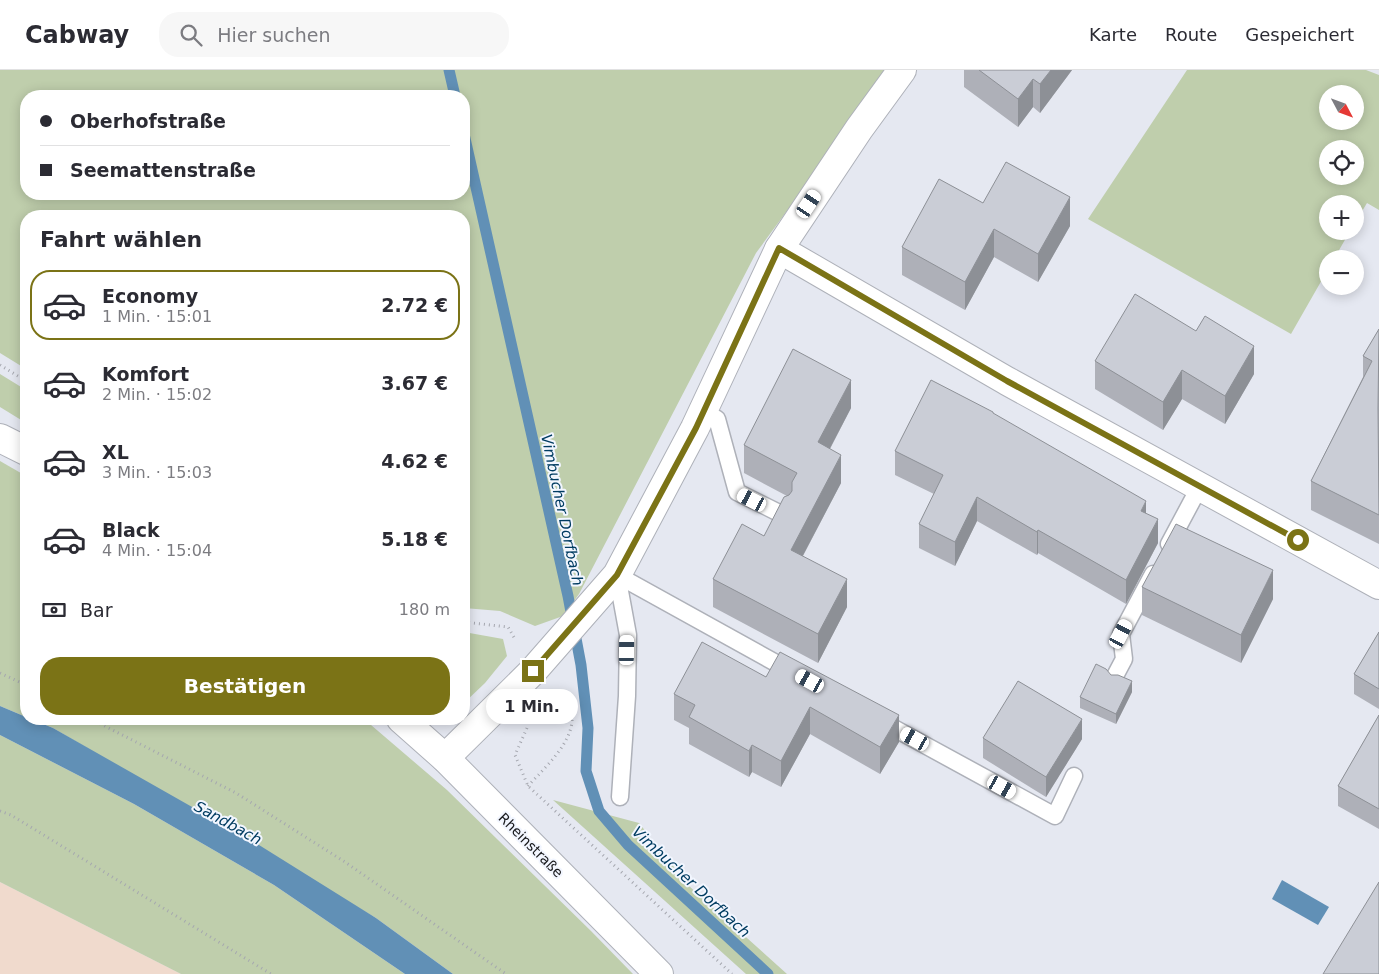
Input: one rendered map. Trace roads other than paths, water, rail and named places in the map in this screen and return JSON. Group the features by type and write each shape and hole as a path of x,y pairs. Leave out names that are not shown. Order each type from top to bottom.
{"street":[{"path":"445,758 533,671 617,575 703,412 779,248 859,129 902,70"},
{"path":"779,248 1007,381 1379,585"},
{"path":"0,438 20,447"},
{"name":"Rheinstraße","path":"408,725 445,758 659,974"}],"lane":[{"path":"703,412 717,419 737,492 783,515"},
{"path":"1115,676 1124,659 1121,634 1200,486"},
{"path":"617,575 810,681"},
{"path":"617,575 628,635 627,696 620,797"},
{"path":"862,710 1055,816 1074,776"}],"water":[{"path":"0,706 20,714 20,725 46,725 53,728 259,845 376,918 453,974 405,974 274,885 134,804 0,735"},
{"path":"1282,880 1329,907 1318,925 1272,899"}],"waterway":[{"name":"Vimbucher Dorfbach","path":"449,70 454,90"},
{"name":"Vimbucher Dorfbach","path":"470,161 568,596 581,665 588,728 586,771 599,811 628,845 768,974"}],"water label":[{"name":"Sandbach","path":"228,823"}]}
